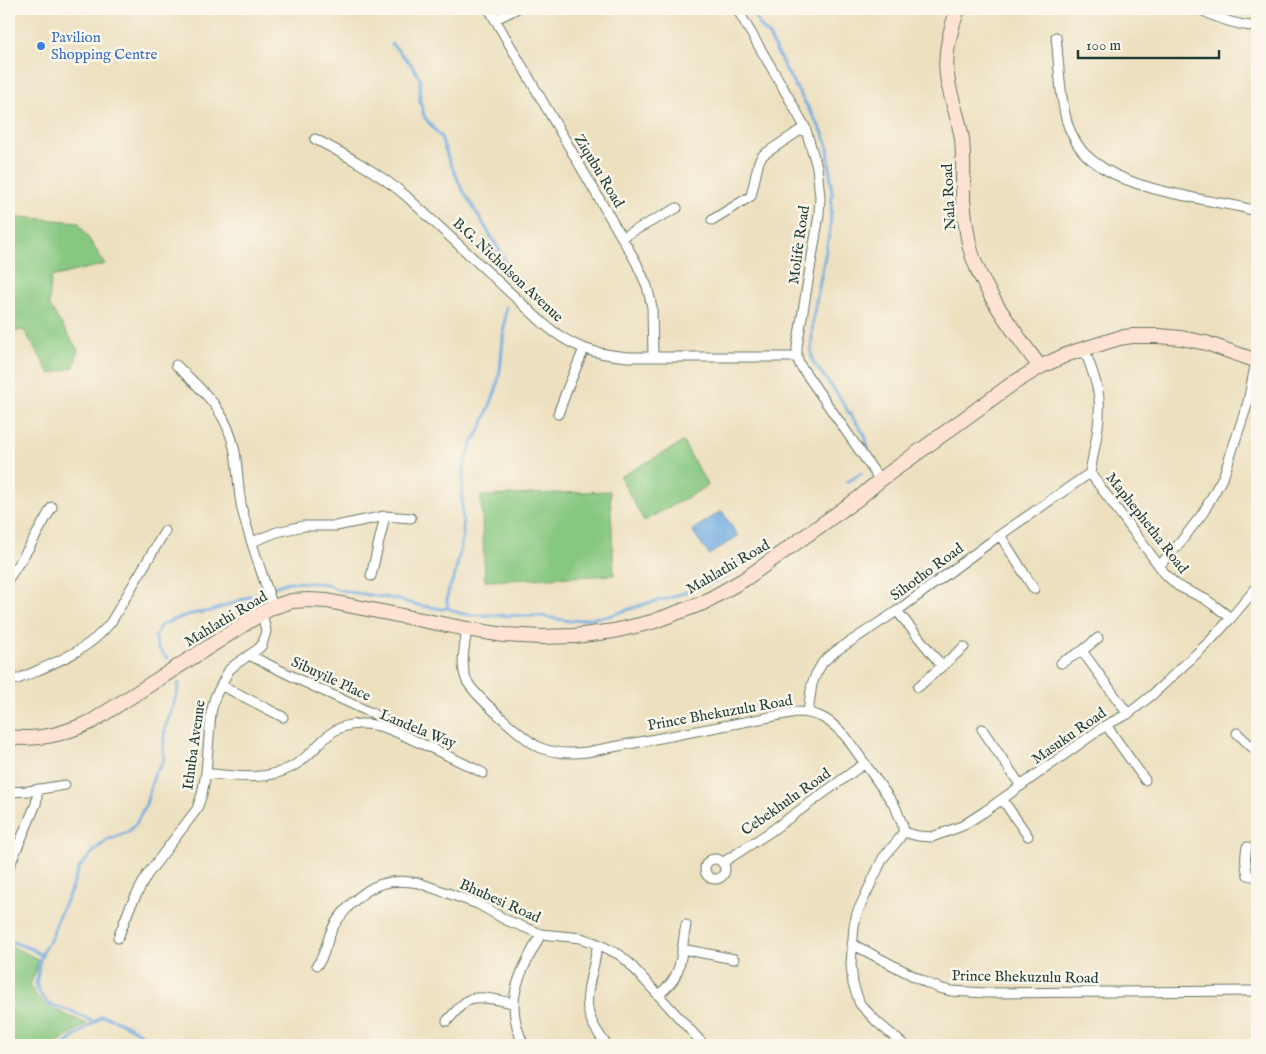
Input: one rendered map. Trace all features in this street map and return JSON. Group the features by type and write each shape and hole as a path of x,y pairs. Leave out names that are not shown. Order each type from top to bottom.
{"street":[{"name":"Ziqubu Road","path":"489,9 636,262 652,306 653,357"},
{"path":"496,19 516,9"},
{"name":"Molife Road","path":"737,9 805,127 817,166 820,197 819,215 797,347 797,357"},
{"name":"Nala Road","path":"958,9 950,34 947,74 961,138 968,240 976,263 998,308 1040,367"},
{"path":"1198,9 1246,26 1257,27"},
{"path":"1056,37 1063,102 1068,126 1084,153 1104,168 1143,186 1257,212"},
{"path":"712,220 751,196 759,161 763,155 805,127"},
{"name":"B.G. Nicholson Avenue","path":"315,139 391,183 544,324 567,341 584,349 611,356 797,357"},
{"path":"622,236 677,208"},
{"name":"Mahlathi Road","path":"9,737 21,739 46,737 91,722 268,610 292,601 327,601 504,635 567,636 614,631 652,622 703,603 745,579 859,498 880,480 1012,384 1040,367 1068,354 1119,338 1158,336 1206,343 1257,361"},
{"path":"558,414 584,349"},
{"name":"Maphephetha Road","path":"1084,349 1094,379 1099,404 1090,473 1166,575 1178,586 1210,602 1231,618"},
{"path":"797,357 800,365 880,480"},
{"path":"1159,566 1203,513 1224,475 1248,402 1257,361"},
{"name":"Ithuba Avenue","path":"118,938 130,907 147,875 197,809 206,773 211,713 215,697 229,670 258,649 264,641 266,631 268,610 242,507 229,429 218,408 176,365"},
{"name":"Sihotho Road","path":"808,712 812,684 816,674 823,662 836,650 897,611 1000,535 1090,473"},
{"path":"9,578 52,508"},
{"path":"252,542 277,532 303,526 336,526 385,516 410,518"},
{"path":"371,576 385,516"},
{"path":"9,681 18,679 94,641 111,622 165,531"},
{"path":"1000,535 1034,588"},
{"path":"1231,618 1257,587"},
{"path":"897,611 942,666"},
{"name":"Masuku Road","path":"903,832 932,837 962,826 1106,725 1128,714 1152,695 1210,641 1231,618"},
{"name":"Prince Bhekuzulu Road","path":"467,629 464,669 468,685 484,702 524,737 540,747 551,751 586,752 788,714 808,712 823,718 846,737 895,806 901,819 903,832"},
{"path":"1061,663 1098,638"},
{"path":"918,687 964,647"},
{"path":"1082,650 1128,714"},
{"name":"Sibuyile Place","path":"250,656 378,716 396,733"},
{"path":"221,685 283,717"},
{"name":"Landela Way","path":"206,773 242,777 276,774 297,764 329,734 338,729 355,724 372,724 462,762 483,773"},
{"path":"1106,725 1145,780"},
{"path":"982,729 1021,786"},
{"path":"1237,733 1257,750"},
{"name":"Cebekhulu Road","path":"722,863 767,834 865,763"},
{"path":"9,792 65,785"},
{"path":"9,867 36,804 38,789"},
{"path":"1002,799 1028,836"},
{"path":"903,832 883,858 855,919 851,964 853,984 860,1004 877,1022 904,1045"},
{"path":"1247,847 1245,856 1246,870 1248,875 1257,877"},
{"name":"Bhubesi Road","path":"317,965 324,954 334,925 345,910 365,892 375,886 391,881 430,886 478,904 506,920 541,934 581,938 598,944 620,956 659,995 704,1045"},
{"path":"659,995 673,979 680,964 686,925"},
{"path":"524,1045 515,1020 513,1003 522,970 541,934"},
{"path":"598,944 588,985 587,1010 593,1025 607,1045"},
{"name":"Prince Bhekuzulu Road","path":"852,944 926,983 950,991 986,993 1257,991"},
{"path":"682,949 734,959"},
{"path":"447,1021 470,999 479,998 513,1003"}],"green space":[{"path":"9,216 78,222 105,264 51,277 49,305 78,350 74,367 50,374 24,330 9,332"},
{"path":"683,442 708,486 644,521 620,477"},
{"path":"610,491 614,575 485,581 481,496"},
{"path":"9,945 38,959 30,985 36,995 47,1006 87,1024 53,1045 9,1045"}],"water":[{"path":"722,511 738,536 709,555 692,530"}],"waterway":[{"path":"751,9 759,24 769,36 787,72 823,133 828,147 832,194 830,230 813,318 811,353 813,362 865,435 868,448"},
{"path":"392,44 411,64 420,78 420,101 425,118 441,137 461,187 503,256 509,269 512,283"},
{"path":"448,608 448,591 455,575 463,536 462,495 464,467 471,445 481,428 496,390 500,371 506,307"},
{"path":"847,482 862,473"},
{"path":"274,587 289,582 327,584 336,589 396,599 417,605 442,609 448,608 470,615 540,616 570,621 609,616 670,598 727,577 732,566 738,561"},
{"path":"167,658 158,648 155,637 160,626 190,614 211,611 260,593"},
{"path":"94,1022 49,1004 40,994 36,983 39,964 44,949 52,937 79,868 107,840 128,832 137,822 146,804 155,772 161,766 164,758 165,729 179,683"},
{"path":"9,941 32,949 42,956"},
{"path":"64,1045 102,1016 124,1024 157,1045"}],"place":[{"name":"Pavilion Shopping Centre","path":"41,46"}]}
